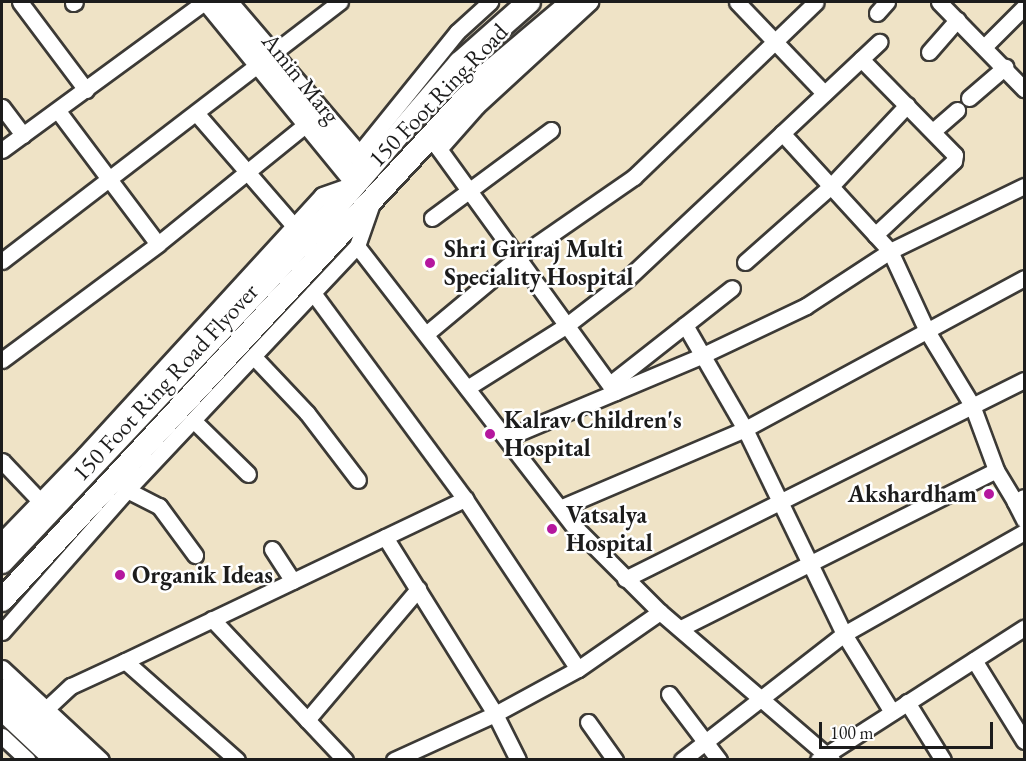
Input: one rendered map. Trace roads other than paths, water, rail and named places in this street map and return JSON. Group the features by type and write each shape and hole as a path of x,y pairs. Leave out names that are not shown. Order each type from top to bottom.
{"highway":[{"name":"150 Foot Ring Road","path":"361,169 460,63 529,2"},
{"name":"150 Foot Ring Road","path":"371,204 435,144 491,71 573,2"},
{"name":"150 Foot Ring Road Flyover","path":"2,562 300,232 361,169"},
{"name":"150 Foot Ring Road Flyover","path":"2,600 240,339 371,204"}],"main road":[{"name":"Amin Marg","path":"206,2 265,62 361,169"},
{"name":"Amin Marg","path":"227,2 305,125 361,169"},
{"path":"2,689 79,759"},
{"path":"2,711 55,759"}],"street":[{"path":"21,2 86,90"},
{"path":"2,150 206,2"},
{"path":"2,261 265,62 340,2"},
{"path":"361,169 457,32 490,2"},
{"path":"590,2 435,144 613,388"},
{"path":"737,2 824,93"},
{"path":"426,334 517,258 634,177 776,43 816,2"},
{"path":"939,2 1024,89"},
{"path":"984,47 1024,7"},
{"path":"929,52 957,20"},
{"path":"467,388 567,325 628,278 879,42"},
{"path":"861,58 950,148 954,161 875,235"},
{"path":"969,98 1005,67"},
{"path":"745,262 831,186 908,105"},
{"path":"2,107 23,135"},
{"path":"933,130 957,110"},
{"path":"58,111 158,244"},
{"path":"2,540 300,232 245,174 197,114"},
{"path":"2,360 158,244 305,125"},
{"path":"432,218 551,130"},
{"path":"782,133 890,251 927,331 972,405 996,470 1020,500 1024,520"},
{"path":"506,438 613,388 703,355 806,306 890,251 1024,186"},
{"path":"2,632 127,490 357,246 371,204"},
{"path":"357,246 560,508 660,612 681,628 825,758 1024,627"},
{"path":"560,508 745,429 1024,278"},
{"path":"613,388 685,325 732,288"},
{"path":"313,293 465,499 578,669"},
{"path":"685,325 745,429 844,634 892,712"},
{"path":"254,357 307,413 358,480"},
{"path":"626,579 1024,380"},
{"path":"193,420 248,474"},
{"path":"2,461 40,501"},
{"path":"681,628 808,562 996,470"},
{"path":"127,490 159,506 195,555"},
{"path":"46,709 71,686 465,499"},
{"path":"682,759 758,697 844,634 1024,532"},
{"path":"385,537 495,714 518,759"},
{"path":"272,549 293,582"},
{"path":"308,720 418,589"},
{"path":"394,759 495,714 578,669 660,612"},
{"path":"212,619 345,759"},
{"path":"974,660 1020,723 1024,741"},
{"path":"125,661 237,759"},
{"path":"2,668 101,759"},
{"path":"669,694 719,759"},
{"path":"907,702 943,759"},
{"path":"588,722 615,759"},
{"path":"2,736 28,759"}],"place":[{"name":"Shri Giriraj Multi Speciality Hospital","path":"430,263"},
{"name":"Kalrav Children's Hospital","path":"490,434"},
{"name":"Akshardham","path":"989,494"},
{"name":"Vatsalya Hospital","path":"552,529"},
{"name":"Organik Ideas","path":"120,575"}]}
